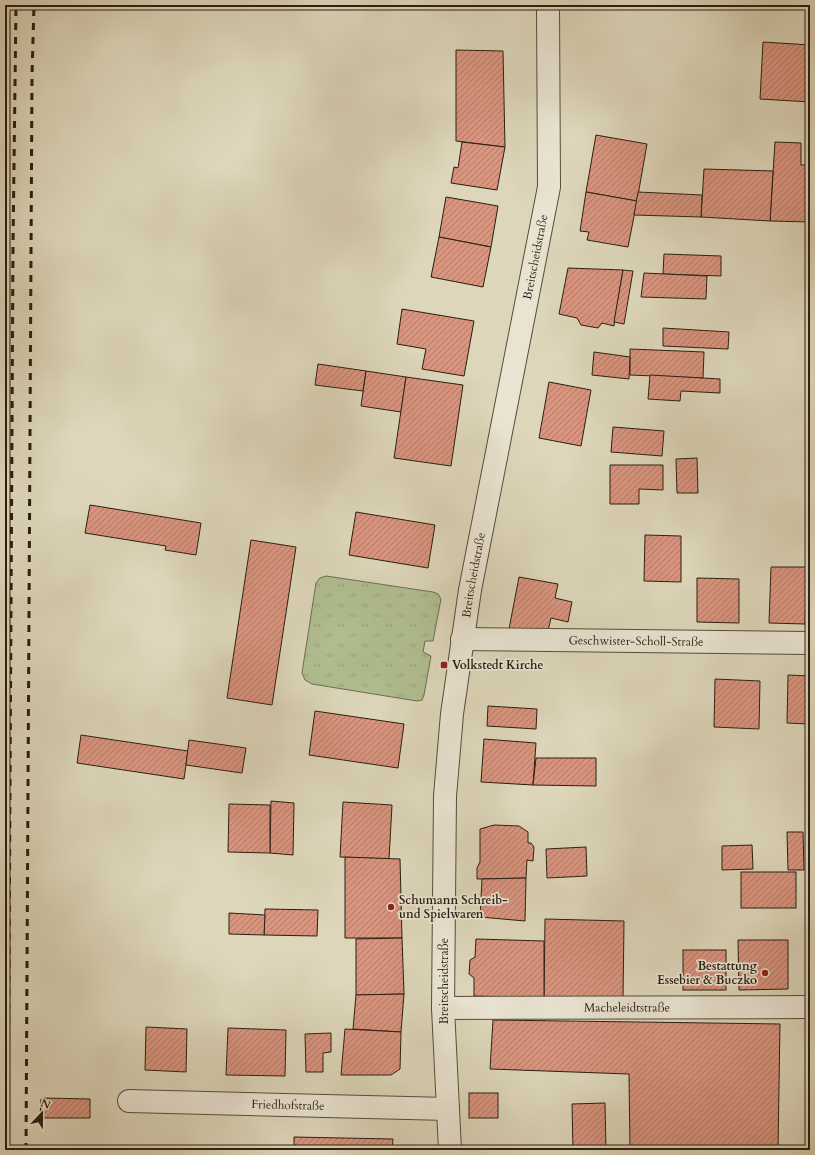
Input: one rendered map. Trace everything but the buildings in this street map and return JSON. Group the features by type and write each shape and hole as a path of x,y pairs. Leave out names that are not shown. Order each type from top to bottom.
{"street":[{"name":"Breitscheidstraße","path":"450,1150 443,1008 445,893 444,809 452,714 471,582 549,187 548,5"},
{"name":"Geschwister-Scholl-Straße","path":"462,639 810,643"},
{"name":"Macheleidtstraße","path":"443,1008 810,1007"},
{"name":"Friedhofstraße","path":"129,1101 448,1109"}],"green space":[{"path":"326,576 438,594 441,599 433,641 425,641 423,652 431,656 422,700 417,701 312,684 305,680 302,673 316,583 320,578"}],"railway":[{"path":"8,1150 13,245 16,5"},
{"path":"26,1150 32,75 34,5"}],"place":[{"name":"Volkstedt Kirche","path":"444,665"},
{"name":"Schumann Schreib- und Spielwaren","path":"391,907"},
{"name":"Bestattung Essebier & Buczko","path":"765,973"}]}
